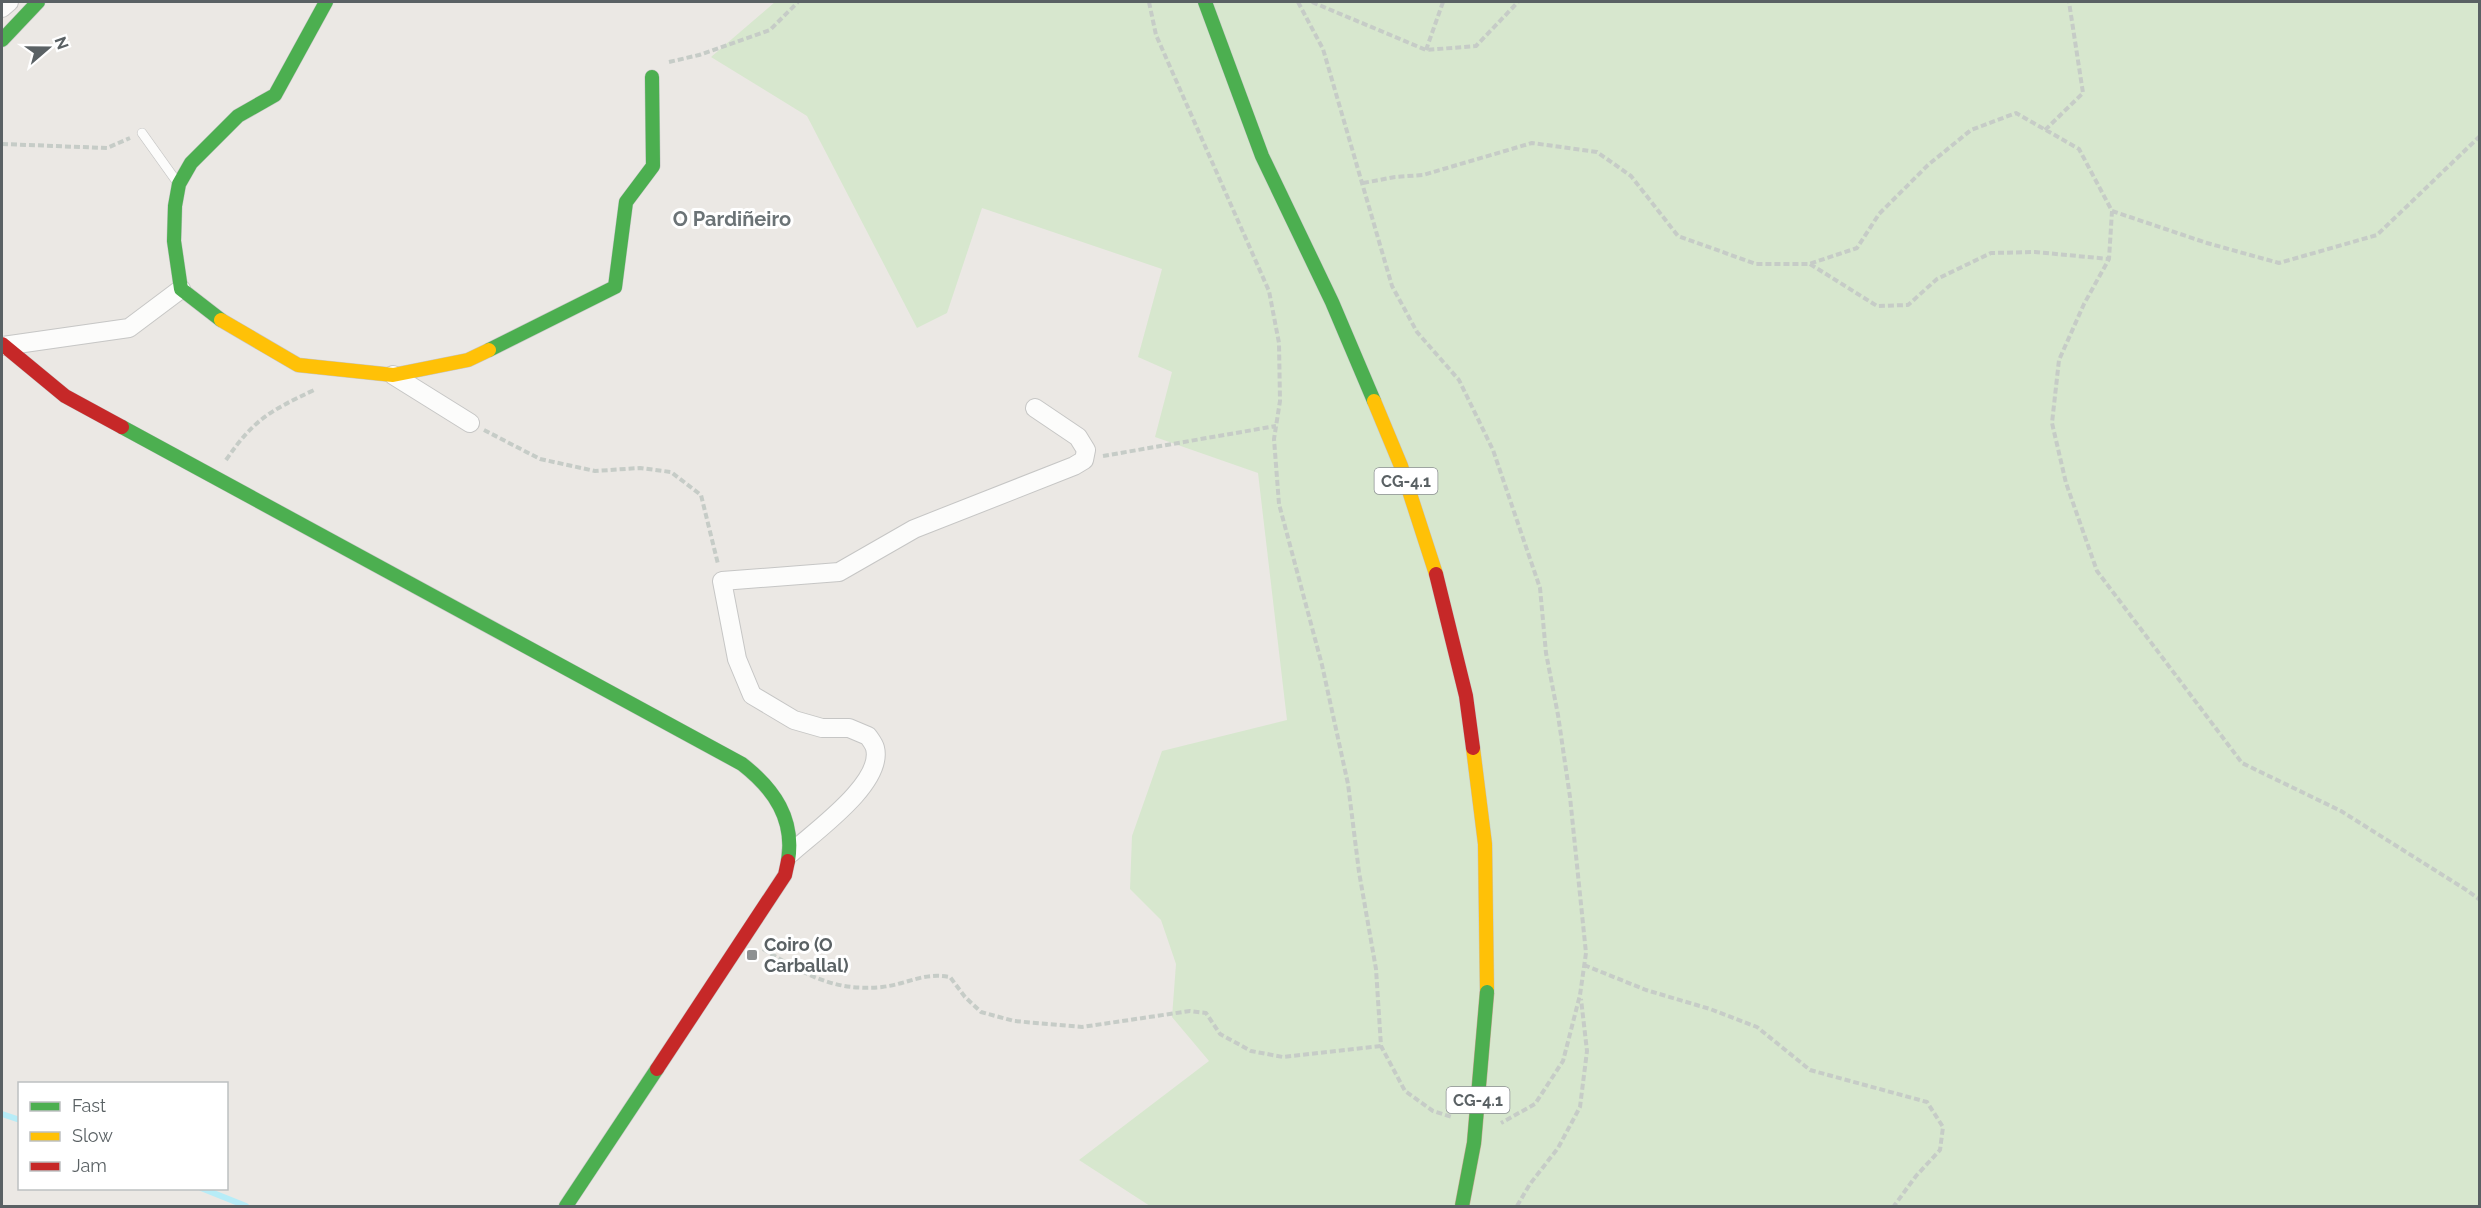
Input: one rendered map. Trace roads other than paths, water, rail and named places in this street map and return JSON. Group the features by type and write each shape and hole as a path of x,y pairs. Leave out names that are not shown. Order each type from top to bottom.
{"main road":[{"path":"2,40 38,2"},
{"path":"326,2 275,95 238,116 191,163 179,184 175,206 174,241 181,289 230,326 298,365 393,375 468,360 615,287 626,202 653,166 652,76"},
{"name":"CG-4.1","path":"1205,2 1262,156 1332,302 1401,466 1437,578 1466,696 1485,844 1487,992 1474,1143 1462,1206"},
{"path":"2,345 64,396 742,764 760,776 774,792 784,811 791,852 785,875 566,1206"}],"street":[{"path":"2,8 9,2"},
{"path":"2,345 129,328 181,289"},
{"path":"393,375 470,423"},
{"path":"791,852 859,793 872,769 875,749 868,736 849,728 822,728 794,720 752,695 736,658 722,581 838,572 914,529 1084,460 1086,450 1078,437 1035,408"}],"lane":[{"path":"142,134 179,184"}],"waterway":[{"path":"2,1114 18,1119"},
{"path":"206,1190 246,1206"}],"place":[{"name":"Coiro (O Carballal)","path":"752,955"}],"district":[{"name":"O Pardiñeiro","path":"732,219"}]}
